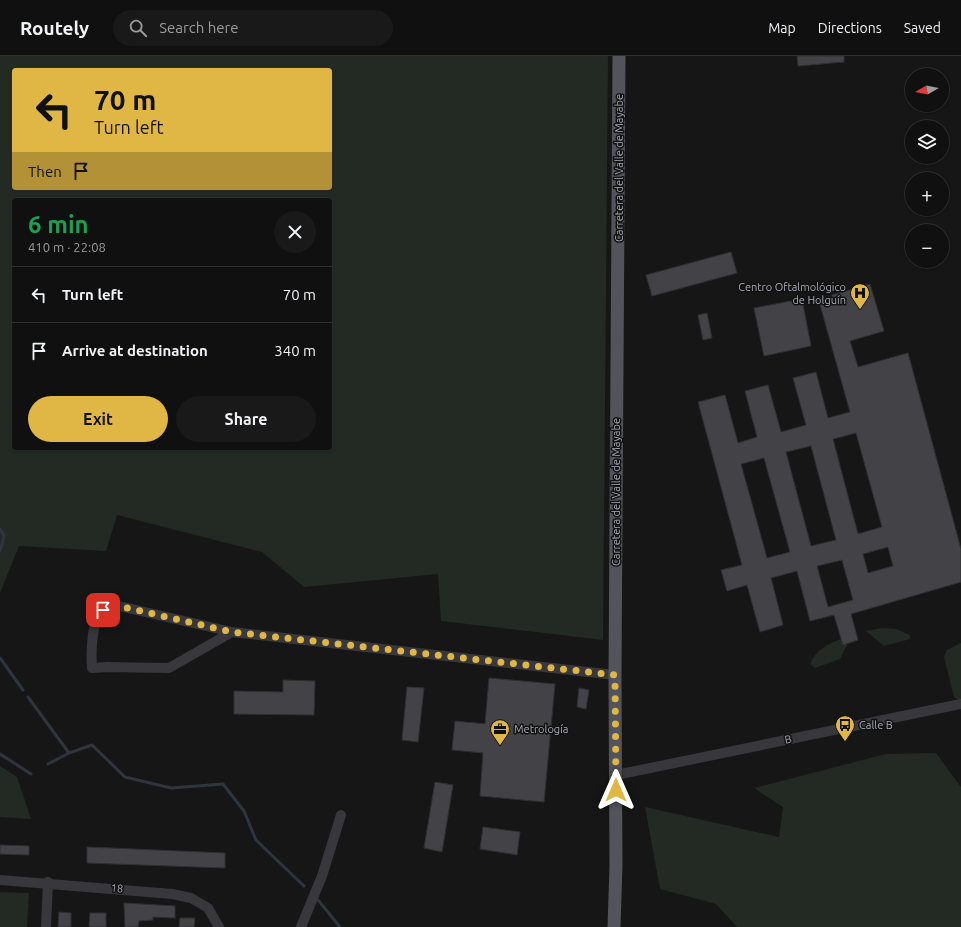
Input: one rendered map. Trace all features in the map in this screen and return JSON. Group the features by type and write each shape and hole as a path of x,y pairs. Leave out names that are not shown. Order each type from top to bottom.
{"main road":[{"name":"Carretera del Valle de Mayabe","path":"614,927 619,56"}],"street":[{"path":"232,632 169,668 107,666 92,668 91,652 97,620 103,610 110,607 119,606 232,632 615,675"},
{"name":"B","path":"616,775 961,704"},
{"path":"301,927 322,876 341,815"},
{"name":"18","path":"0,880 48,882 172,894 191,898 208,908 219,927"},
{"path":"46,927 48,882"}],"shaded area":[{"path":"0,56 608,56 603,640 441,621 438,574 304,587 262,552 117,515 106,551 19,546 0,593"},
{"path":"882,628 896,629 910,635 910,639 884,646 866,631"},
{"path":"841,639 843,645 848,643 840,659 815,668 810,664 815,655 822,648"},
{"path":"961,643 960,701 954,697 944,657 947,650"},
{"path":"936,753 961,787 961,927 737,927 716,904 660,889 645,807 779,837 783,807 754,788 886,754"},
{"path":"0,766 17,777 31,819 0,817"},
{"path":"0,892 29,893 27,927 0,927"}],"building":[{"path":"797,56 844,56 844,62 798,66"},
{"path":"731,252 737,273 652,296 646,275"},
{"path":"870,284 884,331 850,341 858,367 908,353 961,549 961,582 851,614 858,640 843,645 834,615 810,621 797,571 771,578 783,625 760,632 747,585 727,591 721,570 742,565 698,402 725,395 738,443 757,437 745,391 768,385 781,432 806,425 793,378 816,372 828,418 850,412 819,301 832,297 832,295","holes":["856,433 882,527 858,534 833,439","811,446 836,540 811,546 786,452","764,458 790,552 767,558 741,464","888,547 893,566 868,573 863,554","842,560 853,600 828,607 817,566"]},
{"path":"802,299 811,346 764,356 754,308"},
{"path":"707,313 712,338 703,340 698,315"},
{"path":"489,678 555,684 544,802 480,796 483,753 452,750 455,721 485,724"},
{"path":"283,680 315,681 314,715 234,714 234,691 283,692"},
{"path":"407,687 424,688 418,742 402,740"},
{"path":"579,688 589,690 586,709 577,707"},
{"path":"435,782 453,785 442,852 424,848"},
{"path":"483,827 520,832 517,855 480,849"},
{"path":"0,845 29,846 29,855 0,854"},
{"path":"87,847 225,853 225,868 87,863"},
{"path":"124,903 175,906 175,918 153,917 153,920 139,921 138,927 125,927"},
{"path":"59,912 71,913 71,927 58,927"},
{"path":"90,913 106,913 106,927 89,927"},
{"path":"180,918 195,918 194,927 179,927"}],"waterway":[{"path":"0,529 4,536 0,551"},
{"path":"0,658 23,690"},
{"path":"28,697 69,753"},
{"path":"48,764 69,753 92,745 125,777 171,788 223,784 244,811 256,840 304,886"},
{"path":"0,754 31,774"},
{"path":"318,900 340,927"}],"place":[{"name":"Centro Oftalmológico de Holguín","path":"860,310"},
{"name":"Calle B","path":"845,742"},
{"name":"Metrología","path":"500,746"}],"route":[{"path":"103,610 110,607 119,606 232,632 615,675 616,790"}]}
